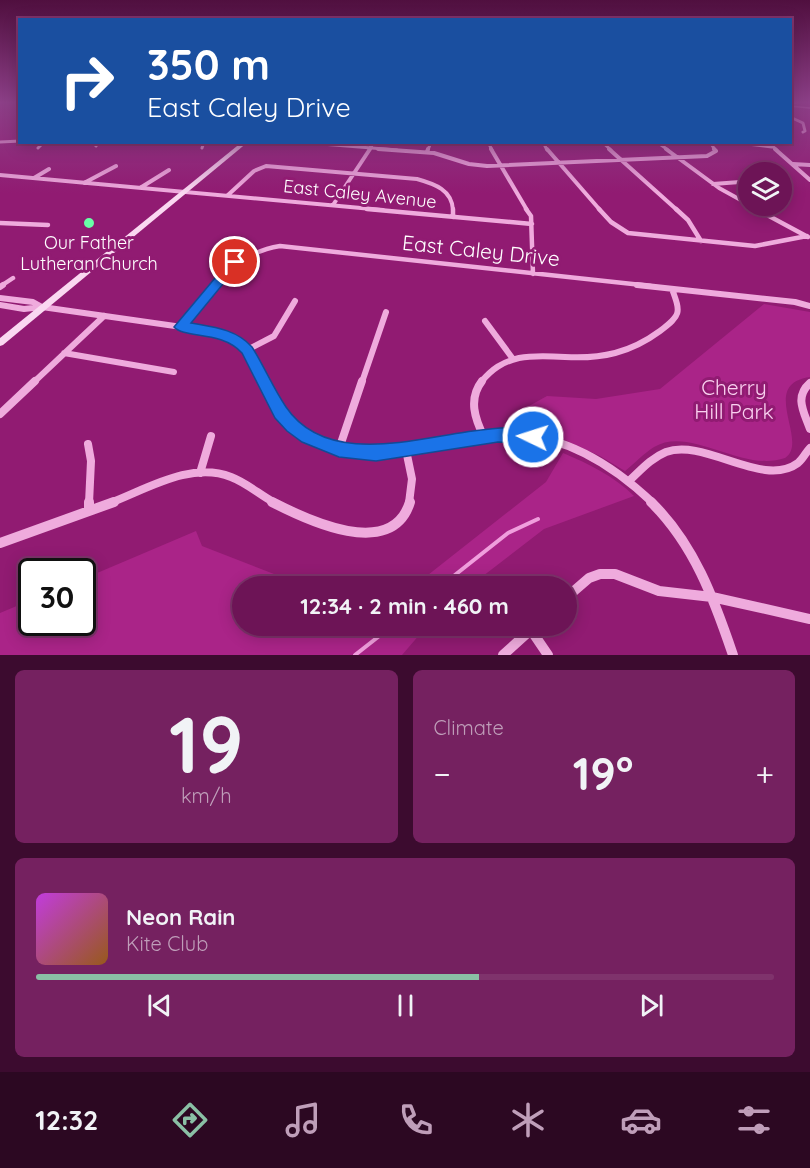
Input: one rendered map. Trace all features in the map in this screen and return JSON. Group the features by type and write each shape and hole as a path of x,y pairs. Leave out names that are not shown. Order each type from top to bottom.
{"main road":[{"path":"0,343 13,330 244,144"},
{"path":"0,338 13,330"}],"street":[{"path":"0,142 18,141"},
{"path":"38,148 42,144"},
{"path":"202,144 202,148"},
{"path":"321,144 427,152 447,155 473,165 500,166 714,154 716,150 712,144"},
{"path":"333,205 373,144"},
{"path":"427,152 430,144"},
{"path":"489,144 528,210 532,224 533,274"},
{"path":"544,144 557,163 620,229 638,235 759,246 808,237"},
{"path":"604,144 688,220 701,241"},
{"path":"660,144 713,184 738,198"},
{"path":"748,144 773,147"},
{"path":"770,144 790,162"},
{"path":"792,164 810,165"},
{"path":"792,164 810,180"},
{"path":"84,183 116,166"},
{"path":"228,195 261,167 416,179 437,185 450,196 454,210 453,217"},
{"path":"32,178 49,169"},
{"path":"140,188 169,170"},
{"name":"East Caley Avenue","path":"0,175 532,224"},
{"path":"713,184 738,182"},
{"path":"770,216 808,237"},
{"path":"0,224 16,222 48,225"},
{"name":"East Caley Drive","path":"181,327 235,262 248,254 267,248 294,247 795,302 810,306"},
{"path":"0,287 13,278"},
{"path":"484,437 474,411 478,387 487,373 513,360 536,356 599,358 629,350 677,317 679,308 672,289"},
{"path":"0,298 33,302 42,307"},
{"path":"247,350 274,336 296,301"},
{"path":"0,305 24,309 42,307 225,334 247,350 286,419 308,437 339,449 376,453 484,437 523,435 559,444 589,456 629,481 664,515 684,543 712,597 733,655"},
{"path":"339,449 386,312"},
{"path":"0,414 104,316"},
{"path":"484,321 513,360"},
{"path":"64,353 174,372"},
{"path":"810,383 801,391 800,402 810,429"},
{"path":"200,473 211,436"},
{"path":"88,444 91,461 89,511"},
{"path":"629,481 658,456 677,449 696,450 745,466 771,469 796,464 810,448"},
{"path":"0,543 161,483 200,473 224,474 272,502 302,515 348,532 372,534 392,527 411,502 413,484 406,450"},
{"path":"577,589 600,574 615,574 658,591 712,597 810,619"},
{"path":"503,655 524,636"},
{"path":"537,636 548,655"}],"green space":[{"name":"Cherry Hill Park","path":"764,304 810,312 810,377 795,382 788,390 787,414 792,440 791,450 785,458 769,461 751,460 700,445 668,442 654,447 625,471 600,456 567,441 527,430 529,406 547,396 596,399 660,389"},
{"path":"563,453 601,471 634,496 544,529 483,576 427,576 546,482"},
{"path":"196,531 202,546 279,576 232,576 232,636 418,636 402,655 0,655 0,613 18,605 18,636 96,636 96,573"}],"waterway":[{"path":"454,576 508,533 538,519"},
{"path":"355,655 379,636"}],"place":[{"name":"Our Father Lutheran Church","path":"89,223"}],"route":[{"path":"235,262 181,327 219,333 239,342 247,350 281,413 292,426 308,437 339,449 376,453 498,435 533,437"}]}
